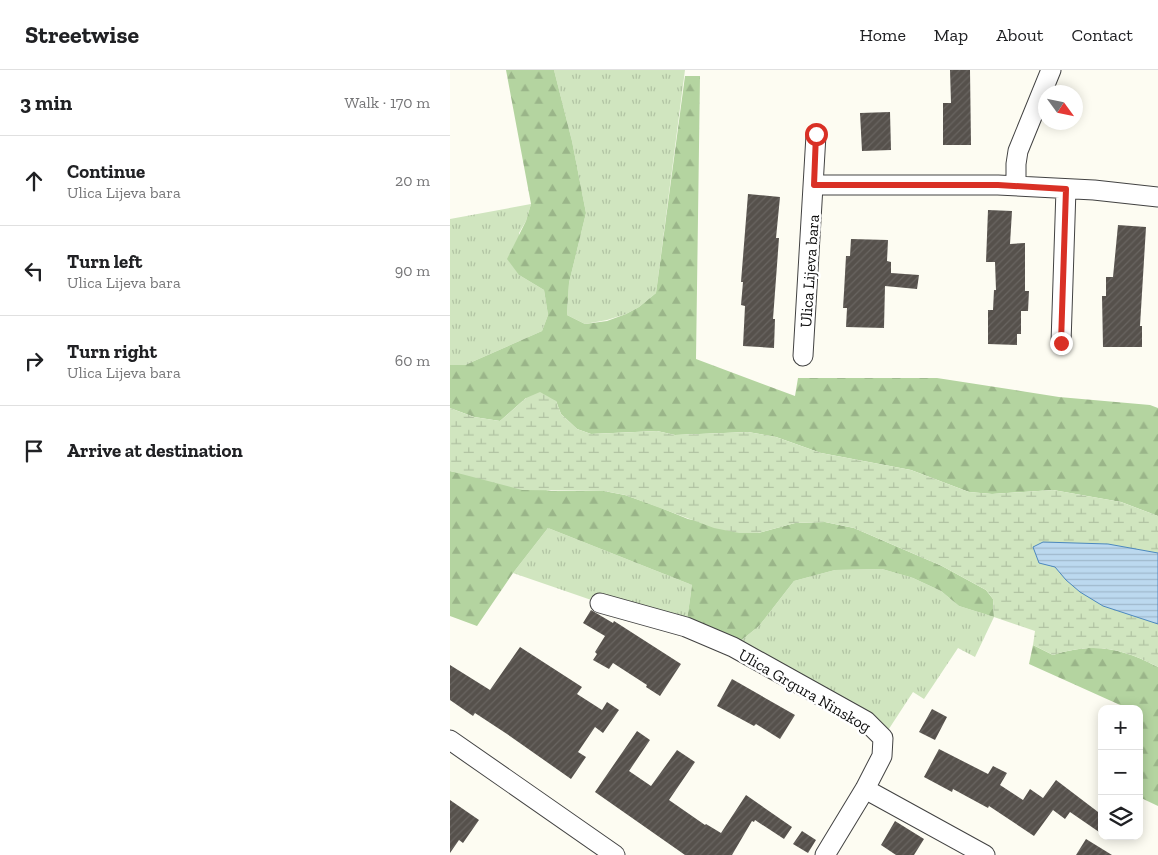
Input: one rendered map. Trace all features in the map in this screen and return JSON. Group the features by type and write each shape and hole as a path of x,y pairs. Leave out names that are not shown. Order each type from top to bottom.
{"street":[{"path":"1016,186 1018,151 1051,70"},
{"name":"Ulica Lijeva bara","path":"803,356 816,134"},
{"path":"814,185 1016,186 1158,197"},
{"path":"1061,343 1066,189"},
{"name":"Ulica Grgura Ninskog","path":"600,603 686,627 733,647 866,721 883,738 882,756 865,789 825,855"},
{"path":"450,740 615,855"},
{"path":"865,789 986,855"}],"green space":[{"path":"506,70 554,70 572,141 586,213 569,283 567,315 585,324 607,321 639,307 656,293 685,76 700,76 696,359 795,396 798,378 937,378 1059,397 1150,405 1158,408 1158,516 1121,502 1053,490 992,494 969,492 911,470 821,453 776,437 748,432 675,435 657,431 591,434 577,429 561,414 556,401 526,398 500,421 474,417 450,408 450,365 465,365 542,331 548,315 544,290 519,275 507,259 526,221 531,204"},
{"path":"554,70 685,70 656,293 639,307 626,314 585,324 567,315 569,283 586,213 572,141"},
{"path":"531,204 526,221 519,233 519,275 544,290 548,315 542,331 465,365 450,365 450,219"},
{"path":"540,392 556,401 561,414 577,429 591,434 657,431 675,435 748,432 776,437 821,453 911,470 969,492 992,494 1053,490 1121,502 1158,516 1158,667 1132,655 1107,649 1082,649 1053,655 1033,645 1035,631 994,617 993,599 986,590 942,566 854,528 825,522 795,523 758,533 739,533 714,528 625,495 604,491 522,490 450,471 450,408 474,417 500,421 526,398"},
{"path":"450,471 551,491 604,491 625,495 688,519 758,533 795,523 825,522 854,528 942,566 986,590 993,599 994,617 959,606 941,591 913,578 882,569 835,570 794,581 759,626 733,647 686,627 692,585 548,528 513,573 477,626 450,616"},
{"path":"548,528 692,585 686,627 600,603 513,573"},
{"path":"882,569 913,578 941,591 959,606 994,617 975,657 958,648 924,699 913,692 883,738 733,647 759,626 794,581 835,570"},
{"path":"1033,645 1053,655 1094,648 1119,651 1145,660 1158,667 1158,806 1143,799 1143,705 1120,705 1029,664"}],"water":[{"path":"1043,542 1108,544 1158,553 1158,624 1103,606 1080,592 1055,567 1039,563 1033,547"}],"building":[{"path":"950,70 970,70 971,145 943,145 943,103 951,103"},
{"path":"890,112 891,150 862,151 860,113"},
{"path":"748,194 780,197 776,238 779,238 773,319 775,319 774,348 743,346 745,306 741,305 743,282 741,282"},
{"path":"988,210 1012,211 1010,244 1025,243 1025,291 1029,291 1028,311 1021,311 1021,334 1017,334 1017,345 988,344 988,310 993,310 994,290 996,290 995,262 986,262"},
{"path":"1118,225 1146,227 1140,326 1142,326 1142,347 1103,347 1102,296 1106,296 1106,277 1113,277"},
{"path":"851,239 888,240 887,261 891,262 891,273 919,275 917,289 885,286 884,328 846,327 847,308 843,308 846,256 850,256"},
{"path":"591,610 613,623 614,621 681,664 660,696 646,687 647,685 613,663 609,669 593,660 597,654 595,652 605,636 583,623"},
{"path":"520,647 582,687 577,694 602,710 607,702 619,710 603,733 595,727 578,752 586,757 571,779 475,713 473,716 450,700 450,665 490,690"},
{"path":"732,679 795,715 780,739 756,724 754,726 717,706"},
{"path":"932,709 947,717 935,740 919,732"},
{"path":"637,731 650,740 629,771 651,786 677,750 695,762 669,800 705,825 721,833 746,795 792,827 784,839 755,820 754,822 752,821 732,855 685,855 595,792"},
{"path":"939,749 988,774 993,766 1007,773 1000,785 1023,800 1030,789 1043,798 1056,780 1098,812 1098,831 1070,812 1065,819 1053,810 1034,836 989,806 988,808 953,789 952,792 924,777"},
{"path":"450,800 479,820 463,843 459,840 450,853"},
{"path":"895,821 924,839 914,855 896,855 881,845"},
{"path":"802,831 816,840 808,853 793,844"},
{"path":"1086,839 1112,855 1076,855"}],"route":[{"path":"816,134 814,185 998,185 1066,189 1061,343"}]}
